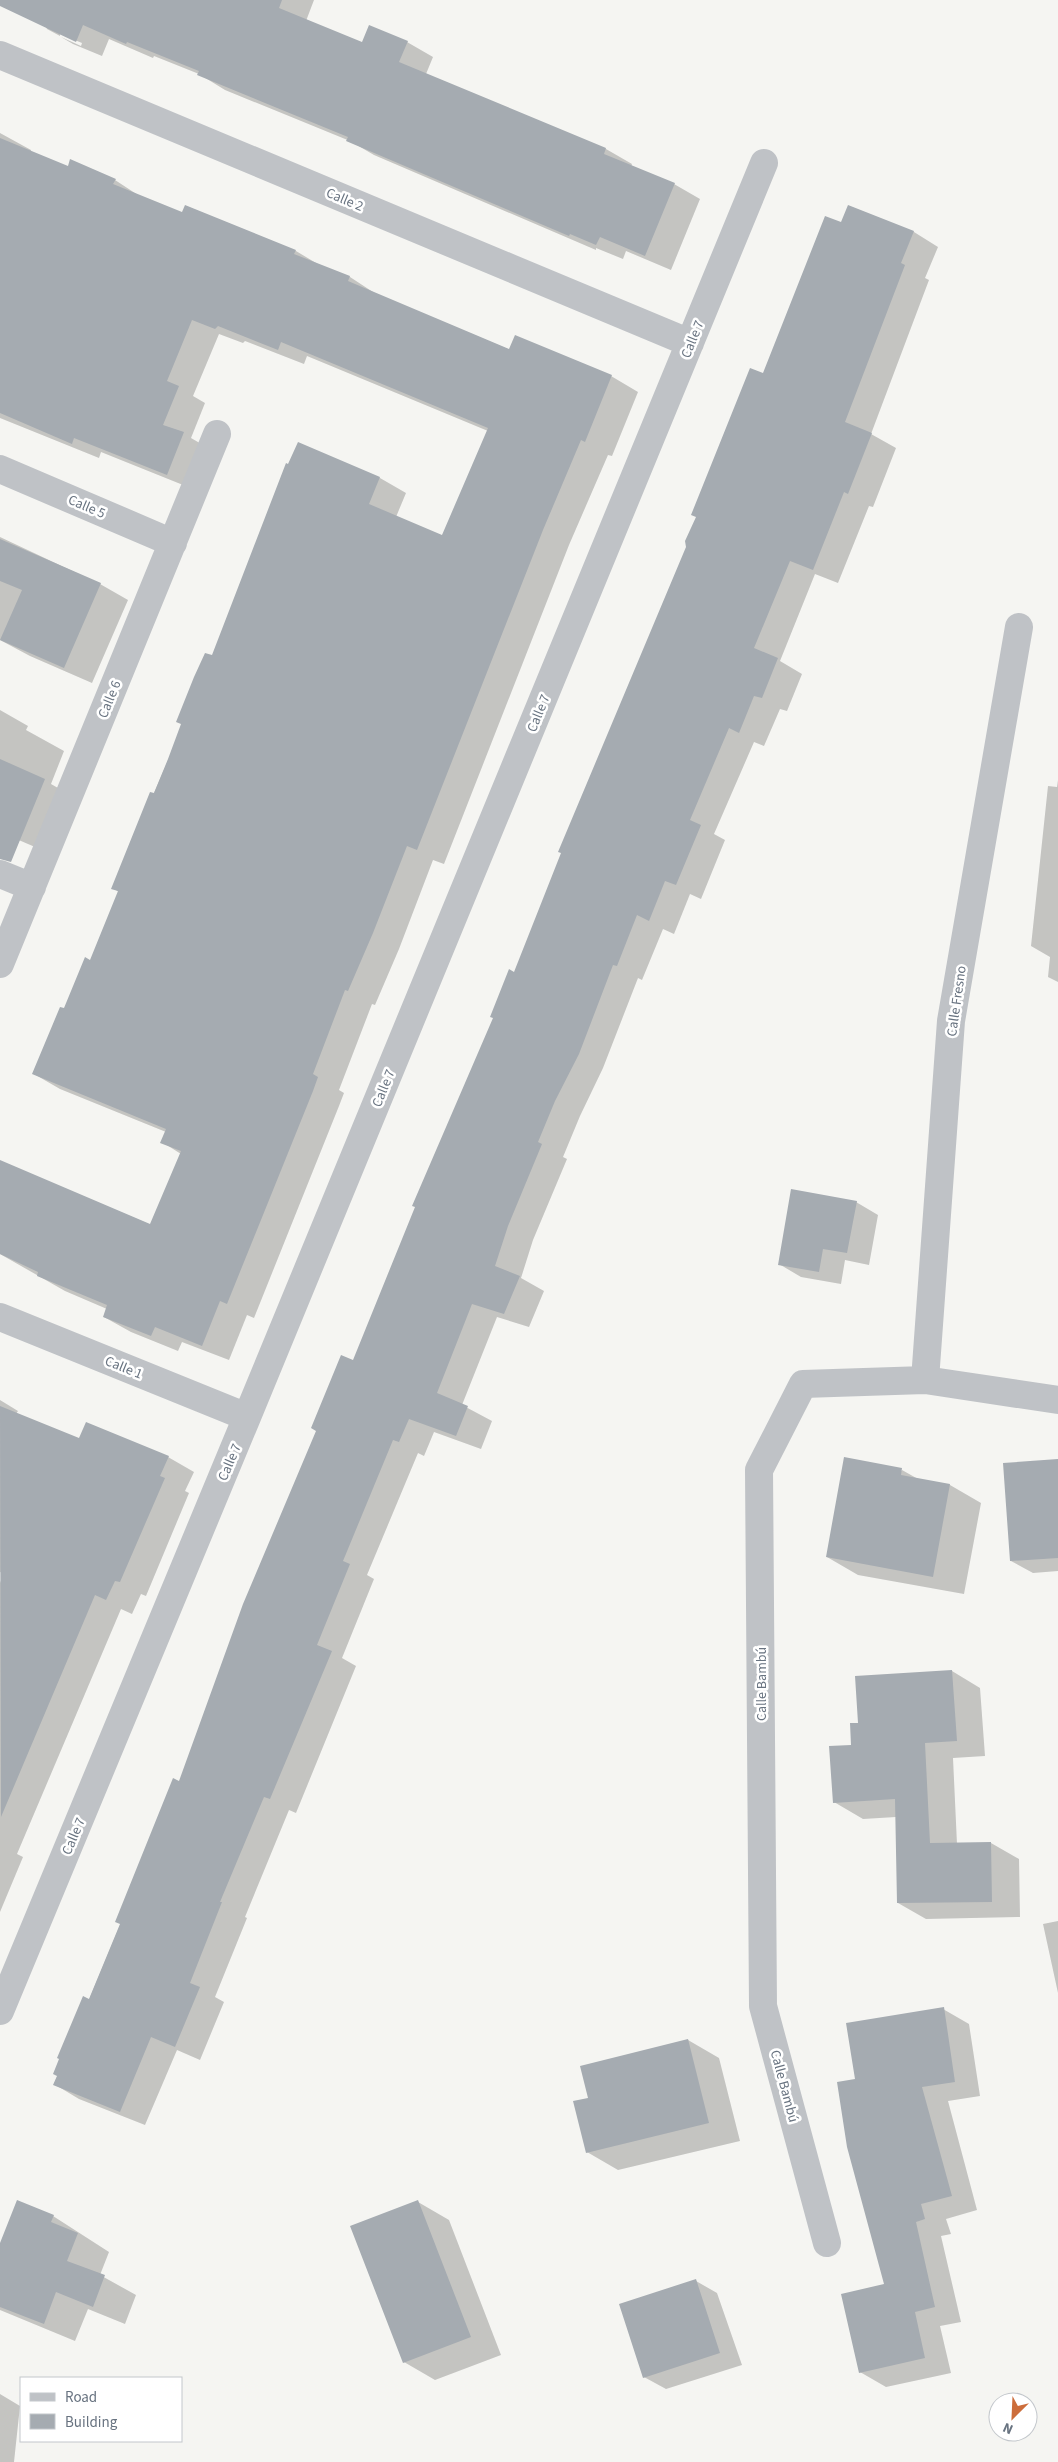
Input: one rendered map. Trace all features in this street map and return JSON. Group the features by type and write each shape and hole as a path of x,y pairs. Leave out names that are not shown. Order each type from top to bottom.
{"street":[{"name":"Calle 2","path":"0,55 690,343"},
{"name":"Calle 7","path":"0,2011 248,1417 764,163"},
{"name":"Calle 6","path":"0,964 217,434"},
{"name":"Calle 5","path":"0,469 173,543"},
{"name":"Calle Fresno","path":"925,1380 952,1021 1020,627"},
{"path":"0,874 32,887"},
{"name":"Calle 1","path":"0,1317 248,1417"},
{"name":"Calle Bambú","path":"827,2243 763,2006 759,1470 803,1384 925,1380 1058,1400"}],"building":[{"path":"0,0 282,0 279,8 362,42 369,25 408,41 399,62 606,148 604,154 675,183 645,256 600,237 596,245 570,234 569,236 346,141 348,137 197,75 199,71 127,42 126,44 83,25 76,42 0,6"},
{"path":"0,138 68,166 70,159 116,179 113,184 182,212 185,205 296,250 294,254 350,276 348,281 509,349 515,335 612,375 585,442 581,440 543,530 417,850 407,846 373,933 348,991 345,990 313,1074 318,1077 313,1091 227,1304 220,1301 202,1346 155,1327 151,1336 103,1317 107,1305 37,1276 38,1272 0,1254 0,1160 150,1224 181,1151 160,1143 166,1129 32,1074 60,1007 64,1008 85,957 90,960 118,891 111,889 150,792 154,793 168,759 181,724 176,722 194,677 205,653 212,655 286,463 288,464 298,442 380,477 369,504 442,535 488,428 281,342 278,350 218,326 215,329 192,320 167,381 179,386 163,425 184,432 167,475 74,438 72,444 0,413"},
{"path":"848,205 914,231 901,263 905,265 845,422 872,433 848,494 844,492 813,570 790,561 754,648 778,658 762,698 754,696 739,733 729,728 690,820 701,825 676,885 665,881 649,921 637,915 617,966 613,965 579,1054 555,1101 538,1142 542,1144 508,1226 495,1266 520,1276 504,1314 472,1304 437,1393 468,1406 456,1436 409,1419 399,1442 393,1440 343,1561 350,1564 317,1645 332,1651 270,1799 264,1797 220,1902 222,1902 190,1983 200,1987 175,2047 151,2037 120,2112 53,2085 57,2076 53,2074 59,2059 57,2058 83,1996 89,1999 120,1924 115,1922 173,1778 179,1781 243,1604 316,1431 311,1428 341,1355 353,1360 415,1207 412,1206 493,1018 490,1017 509,969 514,972 561,853 558,852 686,547 685,541 696,517 691,515 750,368 763,373 825,216 841,222"},
{"path":"0,539 101,583 64,668 0,640 22,590 0,581"},
{"path":"0,759 45,779 11,862 0,859"},
{"path":"791,1189 857,1201 847,1253 823,1249 819,1272 778,1265"},
{"path":"0,1406 79,1438 86,1422 169,1456 160,1476 165,1478 120,1582 115,1581 106,1600 95,1595 1,1817"},
{"path":"844,1457 902,1468 901,1475 950,1484 933,1577 826,1557"},
{"path":"1058,1459 1058,1558 1010,1561 1003,1463"},
{"path":"952,1670 957,1741 925,1743 930,1843 991,1842 992,1902 897,1903 895,1799 833,1803 829,1746 851,1745 850,1723 858,1723 855,1676"},
{"path":"944,2007 955,2082 922,2087 952,2196 921,2204 925,2219 916,2222 935,2307 915,2312 925,2358 859,2373 841,2294 884,2284 847,2147 837,2082 855,2079 846,2023"},
{"path":"688,2039 709,2123 586,2153 573,2101 588,2098 580,2066"},
{"path":"17,2200 54,2215 51,2222 78,2233 67,2261 105,2275 93,2307 56,2292 44,2324 0,2307 0,2243"},
{"path":"418,2200 471,2337 403,2363 350,2226"},
{"path":"696,2279 720,2353 643,2378 619,2304"}]}
